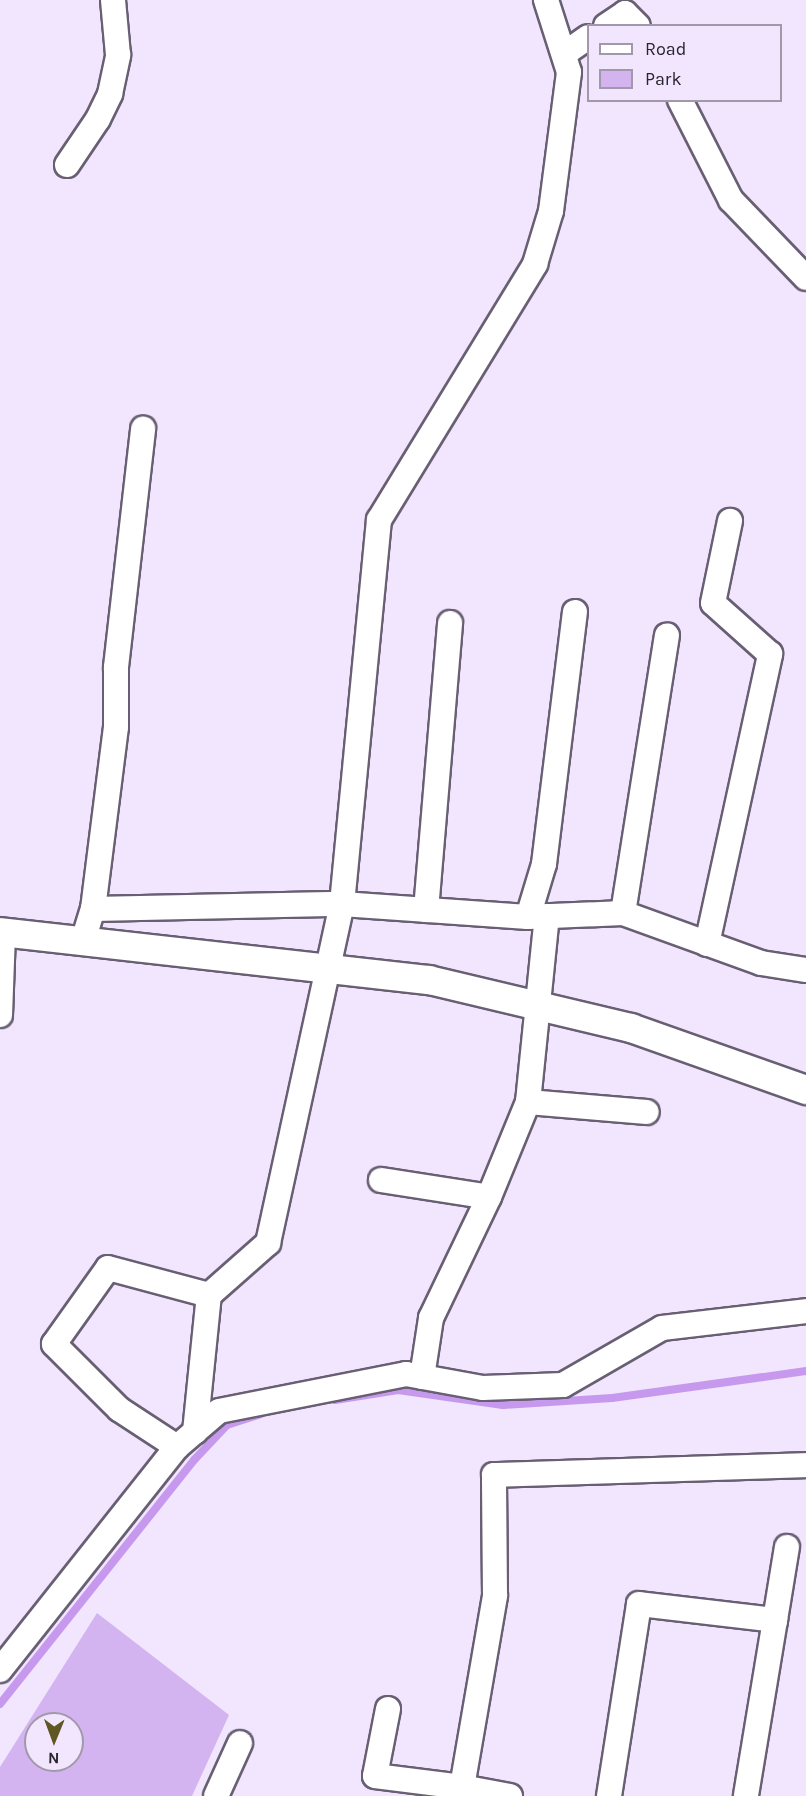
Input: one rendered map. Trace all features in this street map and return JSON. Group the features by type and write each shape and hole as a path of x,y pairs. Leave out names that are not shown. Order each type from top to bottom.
{"street":[{"path":"67,165 99,119 110,94 118,55 113,0"},
{"path":"186,1440 208,1295 268,1243 326,967 342,904 379,520 535,264 552,199 569,72 546,0"},
{"path":"609,24 625,13 636,24"},
{"path":"564,54 587,39"},
{"path":"681,102 731,201 806,278"},
{"path":"83,941 93,909 116,727 116,667 143,429"},
{"path":"707,944 770,654 713,603 730,521"},
{"path":"423,1377 431,1318 489,1197 528,1102 537,1004 537,916 575,612"},
{"path":"426,910 450,623"},
{"path":"623,913 667,635"},
{"path":"93,909 342,904 537,916 623,913 761,963 806,970"},
{"path":"0,1015 1,932 429,980 631,1028 806,1090"},
{"path":"528,1102 647,1112"},
{"path":"381,1180 489,1197"},
{"path":"186,1440 119,1409 54,1344 108,1268 208,1295"},
{"path":"0,1670 186,1440 219,1411 406,1374 483,1388 563,1385 662,1328 806,1311"},
{"path":"462,1787 495,1595 494,1475 806,1465"},
{"path":"746,1796 786,1546"},
{"path":"609,1796 639,1604 775,1620"},
{"path":"388,1709 375,1776 462,1787 510,1796"},
{"path":"216,1796 240,1743"}],"green space":[{"path":"97,1613 229,1715 192,1796 0,1796 0,1767 24,1729 24,1772 84,1772 84,1712 35,1712"}],"waterway":[{"path":"335,1400 398,1390 503,1405 612,1398 806,1371"},
{"path":"0,1704 195,1459 227,1425 261,1414"}]}
